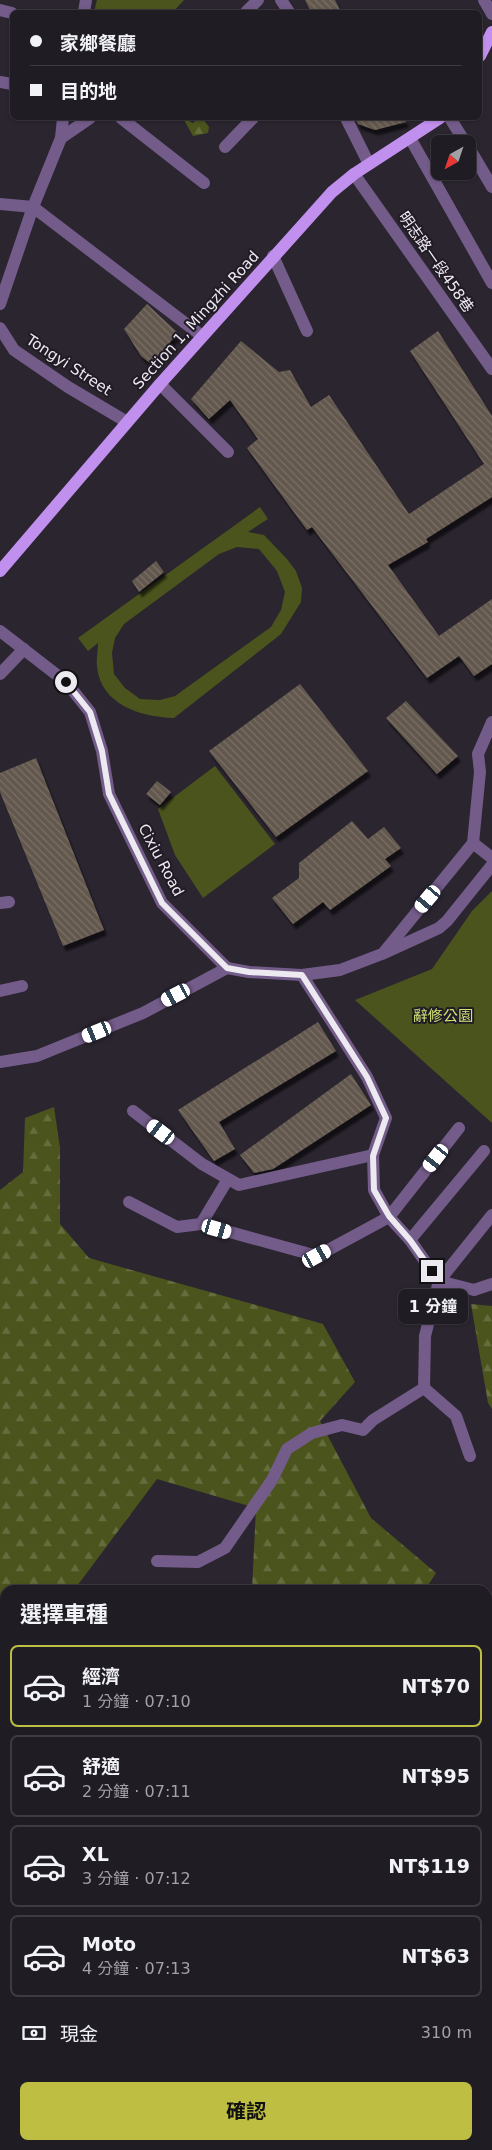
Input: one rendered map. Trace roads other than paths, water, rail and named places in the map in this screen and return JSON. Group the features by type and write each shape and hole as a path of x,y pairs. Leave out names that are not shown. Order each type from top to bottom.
{"main road":[{"path":"482,52 492,32"},
{"name":"Section 1, Mingzhi Road","path":"0,571 202,336 332,192 354,174 437,120"}],"street":[{"path":"248,10 258,0"},
{"path":"484,0 492,14"},
{"path":"0,304 33,207 61,138 63,120"},
{"path":"61,138 87,120"},
{"path":"124,120 204,183"},
{"path":"225,147 251,120"},
{"path":"347,120 369,164"},
{"path":"451,120 461,135"},
{"path":"410,138 492,283"},
{"path":"476,160 492,187"},
{"name":"明志路一段458巷","path":"354,174 492,369"},
{"path":"0,204 33,207 202,336"},
{"path":"274,256 307,332"},
{"name":"Tongyi Street","path":"0,328 14,350 68,387 127,422"},
{"path":"160,384 228,452"},
{"name":"Cixiu Road","path":"0,630 66,682 90,712 102,751 109,794 162,903 227,968"},
{"path":"0,674 24,649"},
{"path":"382,954 474,843 480,772 478,754 492,722"},
{"path":"474,843 492,858"},
{"path":"0,1062 37,1056 143,1013 227,968 249,972 302,975 340,970 382,954 439,928 447,921 492,865"},
{"path":"302,975 367,1077 386,1118 373,1156 374,1190 389,1216 410,1240 439,1281 474,1290 492,1284"},
{"path":"0,991 22,986"},
{"path":"133,1111 202,1164 238,1185 373,1156"},
{"path":"129,1202 177,1227 201,1224 317,1256 389,1216 459,1128"},
{"path":"410,1240 484,1151"},
{"path":"201,1224 228,1179"},
{"path":"470,1456 456,1416 424,1388 425,1336 439,1281 492,1215"},
{"path":"157,1561 198,1562 225,1548 272,1480 287,1449 312,1433 342,1424 363,1430 373,1420 424,1388"}],"park label":[{"name":"辭修公園","path":"443,1016"}]}
